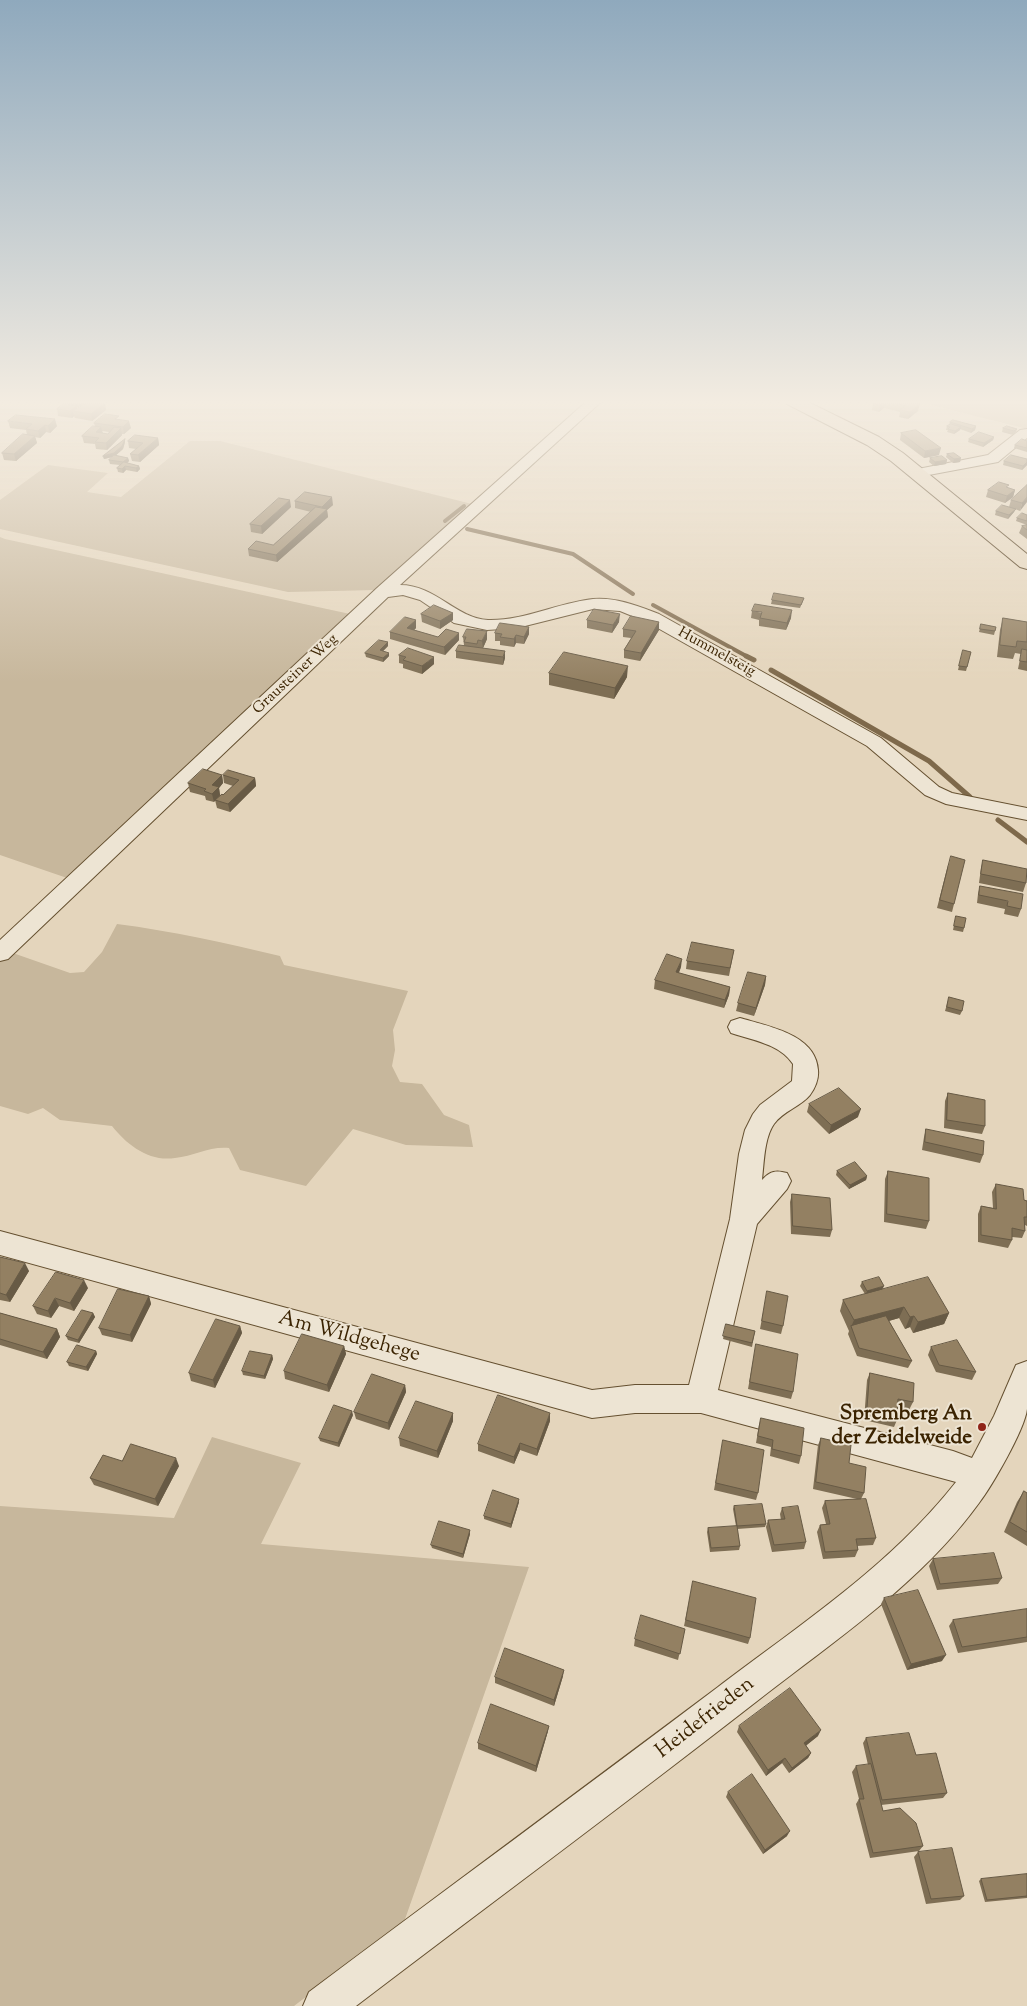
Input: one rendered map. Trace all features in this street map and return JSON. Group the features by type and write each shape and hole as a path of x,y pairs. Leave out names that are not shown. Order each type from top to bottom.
{"main road":[{"path":"944,495 1027,563"}],"street":[{"name":"Grausteiner Weg","path":"0,953 383,592 491,495"},
{"name":"Hummelsteig","path":"383,592 403,590 426,596 460,618 487,625 517,622 593,604 623,606 653,618 874,742 932,791 946,798 1027,814"},
{"path":"701,1399 744,1219 756,1141 762,1120 799,1090 805,1081 807,1070 803,1058 794,1049 780,1040 740,1027"},
{"path":"744,1219 778,1181"},
{"name":"Am Wildgehege","path":"0,1243 592,1404 635,1399 701,1399 953,1466 977,1478"},
{"name":"Heidefrieden","path":"323,2006 594,1805 851,1606 922,1544 958,1505 977,1478 1014,1408 1027,1376"}],"shaded area":[{"path":"7,495 105,495 121,497 124,495 434,495 472,504 376,590 288,592 0,529 0,500"},
{"path":"0,537 350,614 70,879 0,855"},
{"path":"117,924 239,946 280,956 284,965 408,991 393,1030 395,1050 392,1066 400,1082 422,1084 444,1115 469,1125 473,1147 406,1145 353,1129 306,1186 240,1170 229,1148 215,1148 165,1159 139,1151 112,1126 60,1120 43,1108 28,1114 0,1106 0,962 10,952 70,973 84,972 102,952"},
{"path":"212,1437 301,1463 261,1544 529,1567 404,1922 294,2006 0,2006 0,1506 174,1518"}],"building":[{"path":"302,495 332,497 322,507 295,501"},
{"path":"1017,495 1027,495 1022,503 1011,500"},
{"path":"279,498 290,500 261,526 250,524"},
{"path":"1002,505 1016,509 1009,515 996,511"},
{"path":"316,507 327,509 276,555 248,549 256,541 273,545"},
{"path":"1022,513 1027,515 1027,521 1017,518"},
{"path":"774,593 804,598 801,605 772,600"},
{"path":"755,604 792,610 787,623 760,618 762,612 752,611"},
{"path":"434,605 453,613 440,621 421,614"},
{"path":"594,609 620,614 613,625 587,620"},
{"path":"631,616 659,622 641,653 624,650 636,631 623,629"},
{"path":"405,617 416,620 407,628 438,637 446,629 459,633 444,647 390,632"},
{"path":"1003,618 1027,622 1027,642 1017,641 1016,647 1000,645"},
{"path":"500,623 529,627 524,637 516,635 514,639 500,637 502,634 495,633"},
{"path":"981,624 996,627 995,631 980,629"},
{"path":"467,629 487,631 482,641 478,640 477,644 464,642 466,637 463,637"},
{"path":"379,640 388,642 380,650 389,653 383,658 365,653"},
{"path":"459,645 505,651 503,657 456,651"},
{"path":"408,648 434,657 422,666 403,660 406,657 399,655"},
{"path":"1022,649 1027,650 1027,662 1020,661"},
{"path":"963,650 971,652 967,667 959,666"},
{"path":"564,652 628,666 615,688 549,673"},
{"path":"203,769 222,775 212,785 219,787 212,794 204,791 206,789 188,783"},
{"path":"228,770 255,778 228,804 215,800 239,780 223,775"},
{"path":"951,856 965,860 954,904 940,900"},
{"path":"983,860 1027,869 1026,883 981,874"},
{"path":"980,886 1023,894 1021,909 1007,906 1008,901 979,895"},
{"path":"956,916 966,918 964,928 954,926"},
{"path":"692,942 734,950 730,968 687,961"},
{"path":"667,954 682,959 676,972 730,987 725,1000 655,980"},
{"path":"748,972 766,976 756,1008 738,1003"},
{"path":"949,997 964,1001 962,1011 947,1007"},
{"path":"839,1088 861,1109 831,1125 809,1104"},
{"path":"948,1093 985,1100 985,1126 947,1120"},
{"path":"926,1129 984,1141 983,1155 925,1142"},
{"path":"855,1162 867,1176 850,1185 837,1171"},
{"path":"888,1171 929,1178 929,1221 887,1214"},
{"path":"996,1184 1023,1189 1024,1200 1027,1201 1027,1217 1024,1217 1025,1231 1012,1228 1012,1240 981,1235 981,1206 996,1209"},
{"path":"792,1194 830,1198 832,1230 793,1226"},
{"path":"0,1257 25,1263 6,1295 0,1293"},
{"path":"56,1272 84,1280 70,1303 55,1298 48,1311 33,1306"},
{"path":"879,1277 884,1286 867,1291 862,1282"},
{"path":"928,1277 949,1313 918,1322 914,1316 910,1317 904,1307 854,1320 843,1300"},
{"path":"118,1289 149,1296 130,1335 99,1328"},
{"path":"767,1291 788,1296 783,1326 762,1321"},
{"path":"82,1310 93,1313 78,1340 66,1336"},
{"path":"0,1313 57,1329 43,1352 0,1339"},
{"path":"886,1316 912,1361 859,1348 851,1326"},
{"path":"216,1319 240,1326 213,1380 189,1373"},
{"path":"726,1324 755,1331 752,1343 723,1336"},
{"path":"302,1334 344,1346 327,1385 284,1371"},
{"path":"957,1340 976,1372 939,1365 931,1347"},
{"path":"756,1344 798,1354 793,1392 750,1382"},
{"path":"77,1345 96,1351 86,1367 67,1362"},
{"path":"250,1351 272,1355 264,1376 242,1371"},
{"path":"870,1373 914,1383 913,1402 898,1399 897,1420 867,1412"},
{"path":"372,1374 405,1385 388,1423 354,1412"},
{"path":"498,1395 550,1413 537,1449 520,1443 514,1457 478,1444"},
{"path":"416,1401 453,1413 437,1451 399,1438"},
{"path":"334,1405 352,1411 338,1443 319,1438"},
{"path":"761,1418 804,1428 801,1456 772,1449 773,1440 758,1436"},
{"path":"821,1438 851,1445 849,1463 866,1467 864,1493 816,1482"},
{"path":"723,1440 764,1450 758,1493 716,1483"},
{"path":"131,1444 176,1458 155,1499 90,1478 103,1455 122,1461"},
{"path":"493,1490 519,1499 511,1524 484,1516"},
{"path":"1024,1491 1027,1493 1027,1532 1010,1522"},
{"path":"866,1499 876,1538 856,1539 858,1550 825,1552 820,1525 830,1524 825,1501"},
{"path":"762,1504 766,1524 737,1526 734,1506"},
{"path":"798,1506 806,1542 774,1545 768,1520 785,1519 782,1508"},
{"path":"439,1521 470,1530 463,1554 431,1545"},
{"path":"737,1526 740,1546 711,1548 708,1528"},
{"path":"994,1553 1002,1578 940,1584 933,1559"},
{"path":"693,1581 756,1598 750,1638 686,1620"},
{"path":"918,1590 946,1655 911,1664 884,1598"},
{"path":"1027,1609 1027,1637 962,1647 953,1620"},
{"path":"641,1615 685,1629 680,1654 635,1639"},
{"path":"505,1648 564,1670 554,1700 495,1677"},
{"path":"790,1688 821,1730 804,1743 811,1753 792,1768 785,1758 768,1770 739,1726"},
{"path":"491,1704 549,1726 536,1766 478,1743"},
{"path":"909,1733 916,1755 936,1753 947,1793 882,1800 866,1738"},
{"path":"871,1764 883,1811 900,1808 916,1823 923,1846 873,1853 859,1799 864,1799 856,1766"},
{"path":"752,1774 790,1831 765,1850 728,1792"},
{"path":"952,1848 964,1896 931,1899 918,1852"},
{"path":"1027,1874 1027,1896 987,1900 981,1879"}],"waterway":[{"path":"445,521 464,506"},
{"path":"467,529 573,554 633,594"},
{"path":"653,605 748,657"},
{"path":"748,657 754,660"},
{"path":"771,670 929,761 970,797"},
{"path":"998,820 1027,842"}],"place":[{"name":"Spremberg An der Zeidelweide","path":"982,1427"}]}
